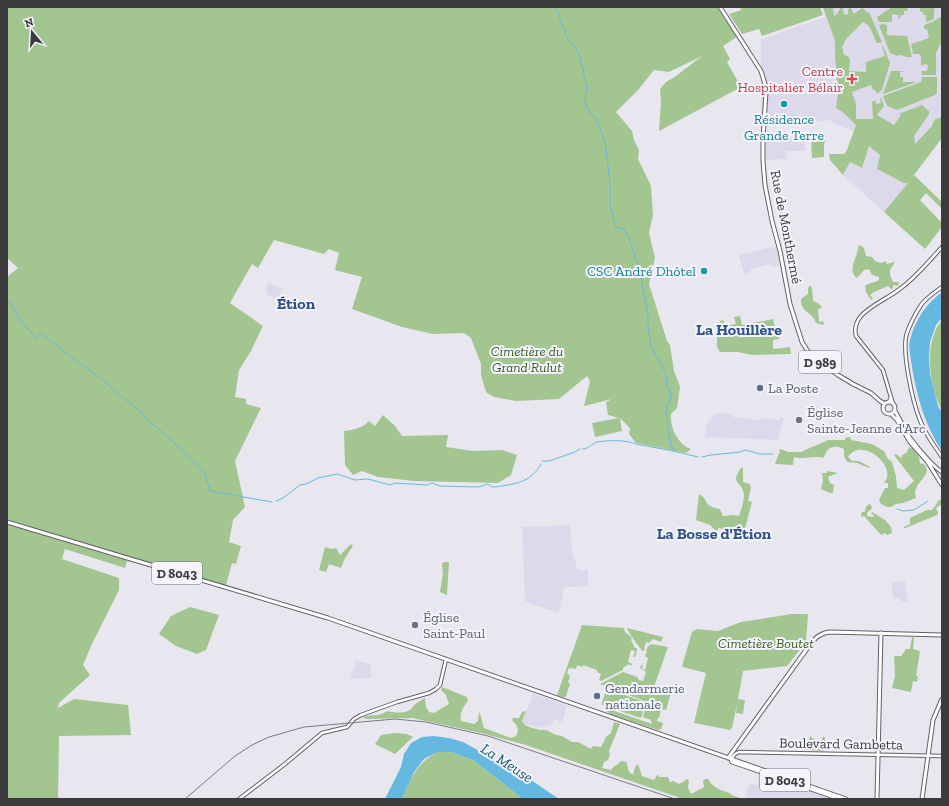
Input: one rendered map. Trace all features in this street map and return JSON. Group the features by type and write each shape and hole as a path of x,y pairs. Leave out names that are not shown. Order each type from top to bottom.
{"main road":[{"name":"Rue de Monthermé","path":"720,7 761,71 765,84 766,92 763,138 765,185 790,304 802,342 810,353 819,361 886,404"},
{"path":"942,472 912,441 895,411 893,404 886,404 885,412 891,414 897,420 910,442 930,466 942,485"},
{"path":"891,414 895,411"},
{"name":"D 8043","path":"7,522 328,618 729,759 732,762 761,770 846,799"},
{"path":"729,759 816,637 825,632 942,635"},
{"path":"877,799 881,633"},
{"path":"922,799 933,720 942,699"},
{"name":"D 8043","path":"761,770 840,799"}],"street":[{"path":"893,404 890,390 881,366 856,336 856,324 862,315 868,310 902,288 942,246"},
{"path":"942,287 921,305 907,333 906,341 907,364 913,398 927,436 942,457"},
{"path":"886,404 891,399 890,390"},
{"path":"239,799 285,764 322,733 347,726 354,718 361,715 397,702 429,694 436,690 441,682 443,666 446,659"},
{"path":"729,759 739,752 737,749 740,742"},
{"name":"Boulevard Gambetta","path":"739,752 942,756"}],"shaded area":[{"name":"Centre Hospitalier Bélair","path":"822,7 942,7 942,137 907,183 909,183 884,212 843,175 850,162 861,168 869,147 851,130 833,123 830,120 761,127 761,39 825,17"},
{"path":"804,137 805,151 786,151 787,159 765,160 765,139"},
{"path":"776,246 780,265 773,267 771,264 751,269 751,272 744,274 739,255"},
{"path":"268,283 282,288 279,296 277,295 275,298 266,294"},
{"path":"717,413 733,414 733,417 761,420 762,418 779,420 780,418 784,418 778,440 705,437 708,422"},
{"path":"570,525 572,551 578,570 588,570 588,585 564,587 559,613 525,602 522,527"},
{"path":"905,581 908,601 901,602 900,598 893,599 891,583"},
{"path":"356,660 370,664 372,678 350,679"},
{"path":"533,694 567,705 562,722 554,719 552,725 540,728 522,723"},
{"path":"759,773 833,799 750,799 745,797 750,783 755,785 757,784"}],"green space":[{"name":"Cimetière du Grand Rulut","path":"7,7 717,7 737,37 723,46 730,59 727,62 741,87 659,131 661,101 660,89 666,82 702,56 669,72 654,70 638,90 616,112 632,131 634,140 639,150 638,159 651,186 653,215 649,233 655,258 649,284 667,341 670,345 674,371 680,387 677,408 671,414 673,430 682,443 691,449 686,453 636,443 629,434 630,428 620,418 622,431 595,437 592,423 619,418 608,415 606,402 612,399 584,406 590,381 587,376 559,399 516,401 494,397 487,393 485,389 481,375 481,364 471,338 464,333 433,334 402,327 352,309 362,277 335,270 339,253 329,249 324,254 274,240 258,268 252,264 230,303 263,326 251,351 239,370 235,397 246,399 246,404 261,408 235,461 245,507 233,520 229,542 241,546 236,564 232,563 225,589 128,561 125,568 65,549 62,559 119,578 119,590 83,665 90,675 59,703 58,708 74,699 128,705 131,735 59,736 58,799 7,799 7,277 18,268 7,258"},
{"path":"740,7 820,7 823,15 762,36 759,29 742,34 729,14 741,10"},
{"path":"823,7 837,7 833,9 834,16 838,13 841,7 847,7 842,9 845,15 848,14 850,7 854,7 851,8 854,14 862,8 870,14 882,42 877,43 870,28 863,22 846,39 842,47 844,55 848,56 850,60 849,71 866,72 866,62 885,56 883,46 890,63 882,90 877,94 871,85 852,92 856,104 856,119 873,119 872,102 875,100 876,104 881,103 880,98 884,106 877,115 894,125 901,115 899,114 922,105 929,111 929,114 914,136 915,144 932,126 934,120 942,117 942,138 914,175 942,202 942,209 926,193 920,200 942,223 942,227 925,249 884,212 908,183 904,183 877,169 880,155 869,146 862,168 850,162 843,175 830,160 829,154 844,154 847,150 856,125 844,113 836,108 838,93 835,41"},
{"path":"892,7 935,7 934,19 926,22 926,15 923,15 920,8 908,8 907,11 904,11 904,15 901,15 899,20 898,15 892,14 892,22 879,22 877,17"},
{"path":"942,16 942,41 936,53 936,75 922,75 921,71 927,71 928,65 925,64 921,66 921,56 919,54 913,54 911,44 929,38 927,29 924,29 924,25"},
{"path":"879,25 887,25 887,35 907,36 912,57 897,56 890,53"},
{"path":"891,71 906,71 900,72 900,77 903,77 903,82 917,82 883,94"},
{"path":"922,77 937,77 937,93 935,95 897,110 887,106 883,96 921,82"},
{"path":"826,135 824,157 812,158 811,136"},
{"path":"860,245 864,248 866,256 872,257 875,261 881,263 886,261 886,264 895,262 890,270 890,275 893,282 899,283 898,286 893,285 893,288 891,289 888,286 874,292 870,295 873,298 871,300 866,292 865,286 879,280 879,277 872,275 869,269 864,270 857,278 854,275 852,268 858,247"},
{"path":"810,285 812,288 813,301 822,307 818,310 819,321 823,321 823,325 816,323 812,316 802,307 801,299 808,294"},
{"path":"740,316 742,325 773,319 775,328 780,328 779,339 773,340 773,348 790,347 791,354 752,355 738,352 720,352 717,347 717,330 722,331 720,321 723,320 726,326 736,324 734,317"},
{"path":"942,320 942,411 937,401 931,377 930,352 936,329"},
{"path":"383,415 395,426 402,436 448,435 446,447 473,451 502,450 517,455 511,475 498,483 414,481 378,477 362,471 353,475 345,465 344,431 358,428 369,421 375,426"},
{"path":"849,437 851,440 872,444 884,451 888,459 892,462 896,476 897,488 904,490 914,481 894,455 896,454 901,458 901,456 907,452 909,447 913,449 919,457 920,463 925,465 927,471 915,490 916,498 891,507 881,504 879,500 885,488 888,488 888,483 884,483 887,478 887,471 880,459 867,451 860,450 853,452 848,457 852,461 859,461 870,467 869,468 857,463 847,462 844,456 844,449 837,447 829,449 824,458 794,457 793,465 775,464 780,453 779,450 781,449 788,452 803,452 828,440 845,440 845,438"},
{"path":"743,467 743,482 750,484 751,487 748,501 752,502 744,532 728,531 727,536 725,529 718,528 717,532 710,525 696,520 699,494 708,504 714,508 720,509 723,516 739,516 743,504 744,494 736,477 740,469"},
{"path":"827,471 838,473 828,477 830,483 834,485 833,493 821,489 823,481 822,473 827,473"},
{"path":"939,500 942,500 942,504 936,508 938,513 937,515 903,529 910,524 910,518 927,510 932,510"},
{"path":"869,504 872,508 867,513 867,516 873,517 874,515 871,514 872,512 885,520 891,527 892,533 887,535 885,533 881,535 864,516 861,516 862,512 865,512 866,507"},
{"path":"351,544 353,546 345,558 341,568 329,564 326,572 319,570 325,547 331,549 336,548 340,555"},
{"path":"444,562 449,562 447,595 440,592 443,574 442,564"},
{"path":"190,607 219,615 206,650 197,654 176,646 159,634 171,616"},
{"name":"Cimetière Boutet","path":"792,614 808,614 806,642 787,666 743,671 738,699 745,700 743,714 736,713 737,704 732,728 730,730 694,723 706,673 682,666 692,632 697,629 718,631 741,622"},
{"path":"582,625 624,628 625,632 632,638 631,640 637,650 635,657 633,657 635,651 631,650 628,662 632,664 631,666 629,664 623,668 623,670 601,681 599,680 601,674 597,672 597,670 583,665 583,667 577,665 576,669 569,668 567,673 570,676 568,682 570,684 564,698 557,695"},
{"path":"627,628 663,637 661,642 653,639 649,643 646,642 645,650 643,651"},
{"path":"912,637 914,638 913,649 920,651 916,676 918,676 917,682 913,681 911,692 892,688 895,676 894,656 901,656 905,649 910,649"},
{"path":"652,644 668,647 654,687 671,693 666,710 661,709 657,721 663,723 661,729 658,730 610,714 603,707 652,724 651,720 643,717 647,702 600,684 623,672 643,681 646,672 640,668 643,662 642,669 645,670 648,658 645,656 646,651 648,646"},
{"path":"442,687 467,697 468,700 461,712 461,721 474,724 478,721 479,712 484,728 511,738 516,736 518,731 517,725 512,720 513,718 519,718 522,712 526,711 522,721 525,725 540,730 546,730 562,736 572,742 578,742 591,749 593,746 601,747 606,737 611,733 614,722 620,724 609,751 610,755 608,760 604,762 602,768 611,770 621,761 626,762 628,770 633,775 635,767 638,764 642,776 654,780 658,774 659,777 668,777 670,782 674,781 679,784 687,779 689,781 688,788 691,794 704,787 703,781 708,779 712,785 717,788 742,799 683,799 526,745 481,733 412,718 366,719 362,717 378,715 387,711 397,713 404,712 410,710 418,702 425,698 426,707 429,712 434,713 449,704 446,695 441,690"},
{"path":"607,689 645,702 646,704 641,718 602,705"},
{"path":"395,733 407,734 413,737 395,754 375,744 381,735"},
{"path":"810,736 819,743 824,736 824,751 806,750"},
{"path":"437,752 451,752 473,760 523,799 402,799 415,772 424,762"}],"water":[{"path":"942,292 942,318 936,325 930,342 929,358 930,374 938,406 942,412 942,451 931,432 922,411 914,378 909,347 912,333 918,319 926,307"},
{"name":"La Meuse","path":"434,736 463,742 525,776 559,799 523,799 473,760 451,752 437,752 424,759 414,772 402,799 385,799 401,767 404,754 411,743 422,737"}],"waterway":[{"path":"554,7 557,11"},
{"path":"558,13 567,38 574,45 580,57 587,88 585,96 587,108 595,117 605,141 610,183 610,206 616,227 624,229 638,264 648,316 650,341"},
{"path":"9,301 23,324 37,338 41,333 143,413 143,416 168,437 205,473 210,491 272,502"},
{"path":"650,342 653,351 665,372 667,385 671,395 667,407 667,415 670,443 673,450"},
{"path":"583,449 597,442 623,441 698,457"},
{"path":"542,461 549,461 580,449"},
{"path":"702,457 745,450 760,454 773,454"},
{"path":"276,501 283,498 300,485 306,484 318,478 337,474 355,480 368,479 390,485 395,483 427,485 432,483 440,486 478,487 488,484 495,487 521,482 532,475 541,464"},
{"path":"897,509 903,511 914,510 928,501"}],"railway":[{"path":"185,799 235,756 252,745 269,737 304,727 395,719 426,722 488,736 675,799"}],"place":[{"name":"Centre Hospitalier Bélair","path":"852,79"},
{"name":"Résidence Grande Terre","path":"784,104"},
{"name":"CSC André Dhôtel","path":"704,271"},
{"name":"La Poste","path":"760,388"},
{"name":"Église Sainte-Jeanne d'Arc","path":"799,420"},
{"name":"Église Saint-Paul","path":"415,625"},
{"name":"Gendarmerie nationale","path":"597,696"}],"district":[{"name":"Étion","path":"296,303"},
{"name":"La Houillère","path":"739,329"},
{"name":"La Bosse d'Étion","path":"714,533"}]}
